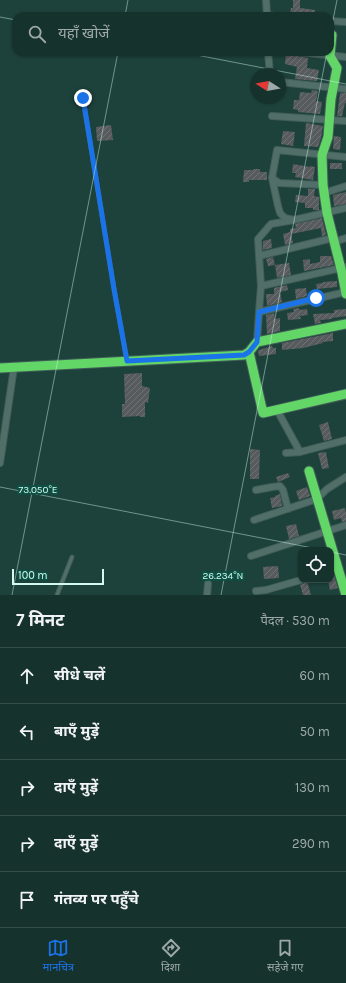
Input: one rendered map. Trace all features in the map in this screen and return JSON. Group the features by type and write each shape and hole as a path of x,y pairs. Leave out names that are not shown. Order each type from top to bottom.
{"street":[{"path":"266,0 267,12"},
{"path":"334,20 346,22"},
{"path":"268,56 269,68"},
{"path":"330,56 346,57"},
{"path":"259,312 346,293 343,268 333,240 326,213 324,189 322,155 328,138 333,88 337,68 330,56"},
{"path":"286,83 346,89"},
{"path":"272,116 346,121"},
{"path":"294,220 285,218 280,213 275,194 272,178 277,150 346,157"},
{"path":"272,178 278,183 324,189 346,186"},
{"path":"0,368 244,355 249,352 257,342 261,286 258,239 271,224 346,208"},
{"path":"259,256 346,238"},
{"path":"261,286 343,268"},
{"path":"257,342 346,324"},
{"path":"249,352 263,413 346,394"},
{"path":"0,463 14,367"},
{"path":"277,410 300,452"},
{"path":"286,453 300,452 346,440"},
{"path":"309,471 335,571 346,595"},
{"path":"254,520 317,499 326,489 346,477"},
{"path":"256,490 272,486 280,486 283,490 288,509"},
{"path":"251,556 346,525"},
{"path":"256,591 266,592 298,581"},
{"path":"207,595 208,584"}],"lane":[{"path":"83,98 127,361"},
{"path":"57,595 72,557"}],"building":[{"path":"293,0 300,0 300,8 315,10 315,12 290,12 291,8 293,8"},
{"path":"286,56 308,58 307,68 319,70 317,81 295,79 297,67 285,64"},
{"path":"312,90 318,91 316,101 322,102 320,114 298,112 298,110 293,109 294,100 299,100 300,92 311,93"},
{"path":"340,93 346,93 346,103 342,116 337,116"},
{"path":"306,123 323,126 318,147 304,146"},
{"path":"111,125 113,140 97,141 96,127"},
{"path":"283,131 295,132 293,146 281,144"},
{"path":"334,136 341,137 340,150 333,149"},
{"path":"330,163 342,163 342,169 330,169"},
{"path":"293,164 315,167 313,180 295,177 296,173 292,173"},
{"path":"260,169 260,172 267,172 267,180 249,180 249,182 243,182 244,170"},
{"path":"308,189 315,189 314,196 319,197 319,210 305,208 305,203 295,202 296,195 308,196"},
{"path":"346,192 346,204 334,206 333,195"},
{"path":"322,218 326,235 322,236 321,228 291,234 293,243 285,245 283,234 290,232 290,229 296,228 295,224"},
{"path":"271,239 272,248 263,250 263,241"},
{"path":"320,256 331,256 334,265 304,271 303,260 310,259 310,264 320,262"},
{"path":"273,257 275,265 268,266 266,259"},
{"path":"289,263 291,275 277,278 275,265"},
{"path":"337,281 337,287 317,289 316,284"},
{"path":"287,285 288,290 280,292 282,302 267,306 266,294 274,294 274,288"},
{"path":"306,288 307,296 296,299 295,289"},
{"path":"299,308 300,310 307,309 308,315 300,316 301,319 288,320 287,313 294,312 293,309"},
{"path":"346,309 346,316 320,320 321,323 315,324 313,314 334,313 334,310"},
{"path":"274,313 275,319 280,318 280,331 267,334 266,315"},
{"path":"333,333 333,341 322,342 323,343 303,348 282,350 282,343"},
{"path":"272,346 273,348 276,348 276,354 259,356 259,350"},
{"path":"142,373 142,386 150,388 148,403 145,402 145,417 122,417 122,404 125,404 124,374"},
{"path":"328,422 332,439 324,441 319,425"},
{"path":"250,449 260,450 259,479 250,479"},
{"path":"326,452 329,468 322,469 318,453"},
{"path":"288,473 290,477 278,482 276,477"},
{"path":"307,487 310,496 299,500 296,491"},
{"path":"280,494 282,506 272,508 270,498"},
{"path":"345,508 346,521 342,522 341,518 334,520 332,511"},
{"path":"296,524 299,536 289,539 286,526"},
{"path":"278,566 279,578 264,579 263,567"},
{"path":"334,575 338,588 330,590 329,583 334,583"},
{"path":"308,583 311,595 303,595 300,585"}],"traffic: fast":[{"path":"330,56 337,68 331,99 328,137 322,155 323,185 327,213 346,294"},
{"path":"346,324 257,342 249,352 263,413 346,394"},
{"path":"0,368 244,355 249,352"},
{"path":"309,471 346,595"}],"route":[{"path":"83,98 127,361 244,355 249,352 257,342 259,312 316,298"}]}
